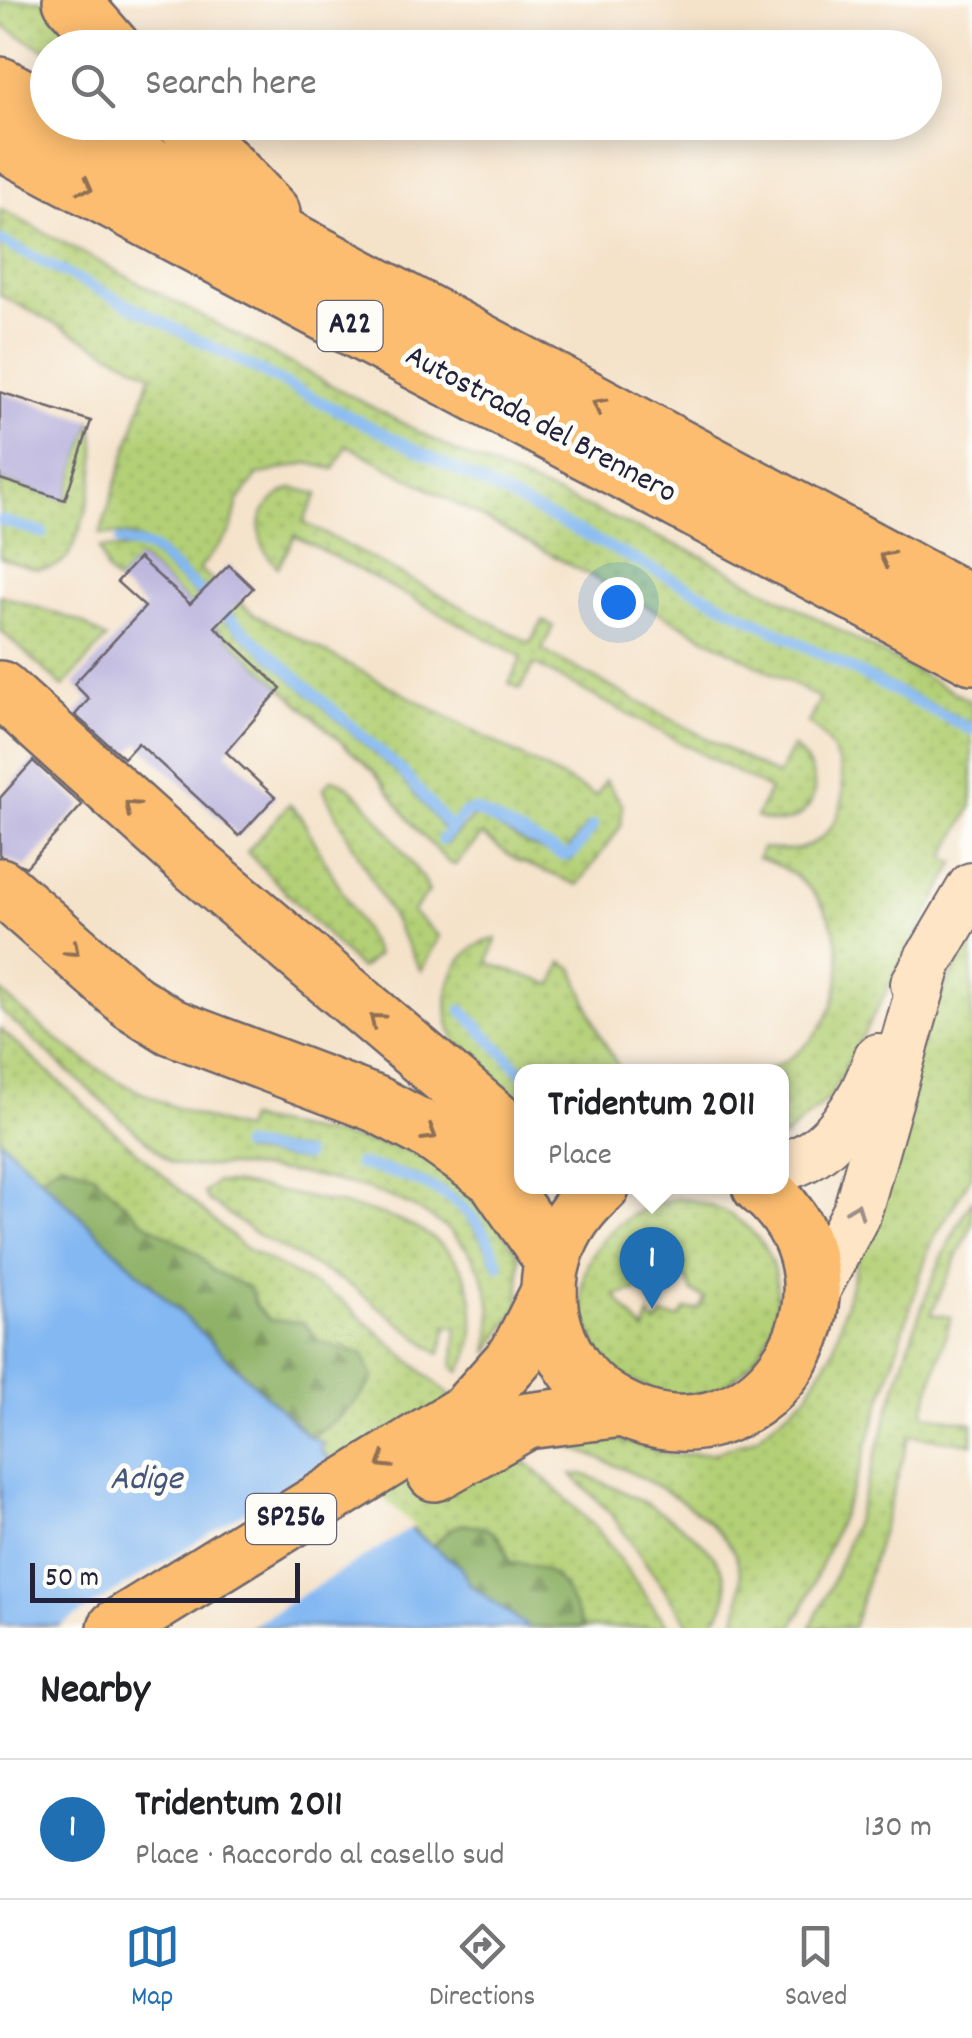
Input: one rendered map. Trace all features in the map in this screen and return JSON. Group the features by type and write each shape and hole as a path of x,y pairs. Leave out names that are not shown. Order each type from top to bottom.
{"main road":[{"path":"71,0 97,30"},
{"path":"0,86 30,102"},
{"name":"Autostrada del Brennero","path":"104,140 972,604"},
{"path":"202,140 305,248"},
{"name":"Autostrada del Brennero","path":"0,141 972,656"},
{"path":"0,689 198,867 514,1135"},
{"path":"0,886 132,1002 172,1027 376,1104 433,1134 494,1178 551,1276"},
{"name":"SP256","path":"789,1162 830,1139 854,1111 929,958 972,887"},
{"name":"SP256","path":"551,1276 557,1336 572,1366 585,1382 622,1409 656,1420 692,1422 749,1403 792,1360 804,1338 812,1297 857,1212 929,958"},
{"name":"SP256","path":"188,1628 480,1423 517,1355 576,1212 594,1194"},
{"name":"SP256","path":"768,1194 788,1215 800,1236 812,1297"},
{"name":"SP256","path":"116,1628 480,1423 622,1409"}],"green space":[{"path":"0,0 43,0 71,30 30,30 30,42 0,25"},
{"path":"0,209 459,453 702,556 972,702 972,724 496,489 0,236"},
{"path":"0,245 972,733 972,806 945,857 955,863 830,1097 789,1133 789,1064 775,1064 796,1054 820,1028 835,997 839,964 834,930 819,900 793,875 758,858 762,848 797,849 821,838 841,807 843,788 833,752 808,723 820,699 347,445 334,469 307,463 258,475 238,501 231,531 199,569 254,614 596,796 605,780 623,805 621,826 578,885 514,859 482,835 455,865 449,863 416,829 375,773 140,558 117,582 107,572 99,548 145,549 398,774 445,831 439,837 446,844 476,814 527,845 571,861 596,828 588,824 565,853 478,807 466,810 452,825 408,773 156,546 127,535 100,534 151,374 0,295"},
{"path":"91,421 95,454 91,490 68,557 44,569 0,557 0,524 41,536 44,531 0,518 0,479 65,500"},
{"path":"293,488 318,494 303,522 530,643 543,621 553,626 542,650 772,773 778,775 793,747 813,776 810,803 802,814 790,820 774,822 756,817 770,790 534,664 520,689 509,683 522,657 295,536 278,567 263,545 260,523 271,503"},
{"path":"0,595 81,622 106,639 63,687 0,630"},
{"path":"331,779 343,783 368,806 423,878 429,892 412,912 439,936 421,971 327,797 324,788"},
{"path":"289,804 300,815 377,955 360,969 247,852"},
{"path":"496,939 488,963 553,985 562,962 573,968 599,1033 617,1064 514,1064 514,1100 483,1075 454,1038 447,1003 456,969 465,955"},
{"path":"972,940 972,1175 930,1245 857,1478 802,1611 791,1628 734,1628 740,1597 739,1565 714,1527 667,1492 639,1477 530,1435 607,1436 670,1455 714,1453 756,1438 807,1395 833,1350 895,1124 932,1009"},
{"path":"0,991 58,1040 112,1077 141,1093 206,1118 244,1130 247,1119 392,1146 452,1165 519,1254 520,1305 488,1353 490,1303 476,1262 448,1230 412,1207 368,1189 275,1170 171,1163 0,1010","holes":["245,1142 306,1151 304,1161 243,1152","358,1161 405,1171 447,1191 480,1221 501,1264 495,1267 470,1224 441,1196 405,1180 357,1168"]},
{"path":"0,1029 242,1246 340,1299 556,1489 599,1531 669,1628 529,1628 320,1450 323,1443 308,1436 0,1139"},
{"path":"61,1162 93,1173 141,1220 198,1254 212,1270 250,1289 256,1306 270,1320 303,1322 319,1341 364,1354 373,1380 344,1413 308,1436 40,1177"},
{"path":"216,1182 367,1210 418,1229 440,1243 457,1262 469,1285 473,1329 459,1372 453,1367 457,1327 447,1326 440,1354 353,1287 256,1234 208,1200 204,1193"},
{"path":"680,1198 732,1216 764,1246 776,1283 773,1321 756,1356 728,1382 692,1395 650,1389 623,1376 601,1354 587,1327 582,1300 584,1276 593,1254 608,1234 652,1206","holes":["686,1277 692,1292 705,1298 699,1309 685,1310 679,1318 663,1316 656,1324 649,1315 645,1332 615,1296 650,1286 657,1301 663,1294 668,1296 667,1281"]},
{"path":"972,1200 972,1225 931,1314 951,1317 923,1414 972,1423 972,1444 910,1435 853,1628 810,1628 855,1523 923,1303"},
{"path":"582,1474 661,1513 690,1532 712,1554 725,1578 724,1603 706,1628 689,1624 611,1514 572,1475"},
{"path":"464,1524 495,1534 510,1563 527,1564 551,1574 565,1591 583,1628 529,1628 470,1585 460,1567 433,1546 451,1528"}],"water":[{"name":"Adige","path":"0,1139 308,1436 323,1443 320,1450 379,1505 460,1567 470,1585 529,1628 0,1625"}],"pier":[{"path":"334,1456 415,1526 248,1628 57,1628"}],"building":[{"path":"0,392 91,421 65,500 0,479"},
{"path":"139,558 190,604 229,565 253,588 215,627 281,688 226,752 275,797 239,836 138,743 124,758 75,715 89,699 74,684 145,607 117,582"},
{"path":"33,761 82,805 26,867 0,856 0,798"}],"waterway":[{"path":"0,240 972,730"},
{"path":"0,520 43,533"},
{"path":"120,541 151,548 401,770 451,829"},
{"path":"442,840 465,813 475,810 564,856 573,853 593,826"},
{"path":"462,1010 514,1064"},
{"path":"243,1146 305,1156"},
{"path":"358,1164 404,1176 444,1194 476,1222 499,1265"}],"place":[{"name":"Tridentum 2011","path":"652,1309"}]}
